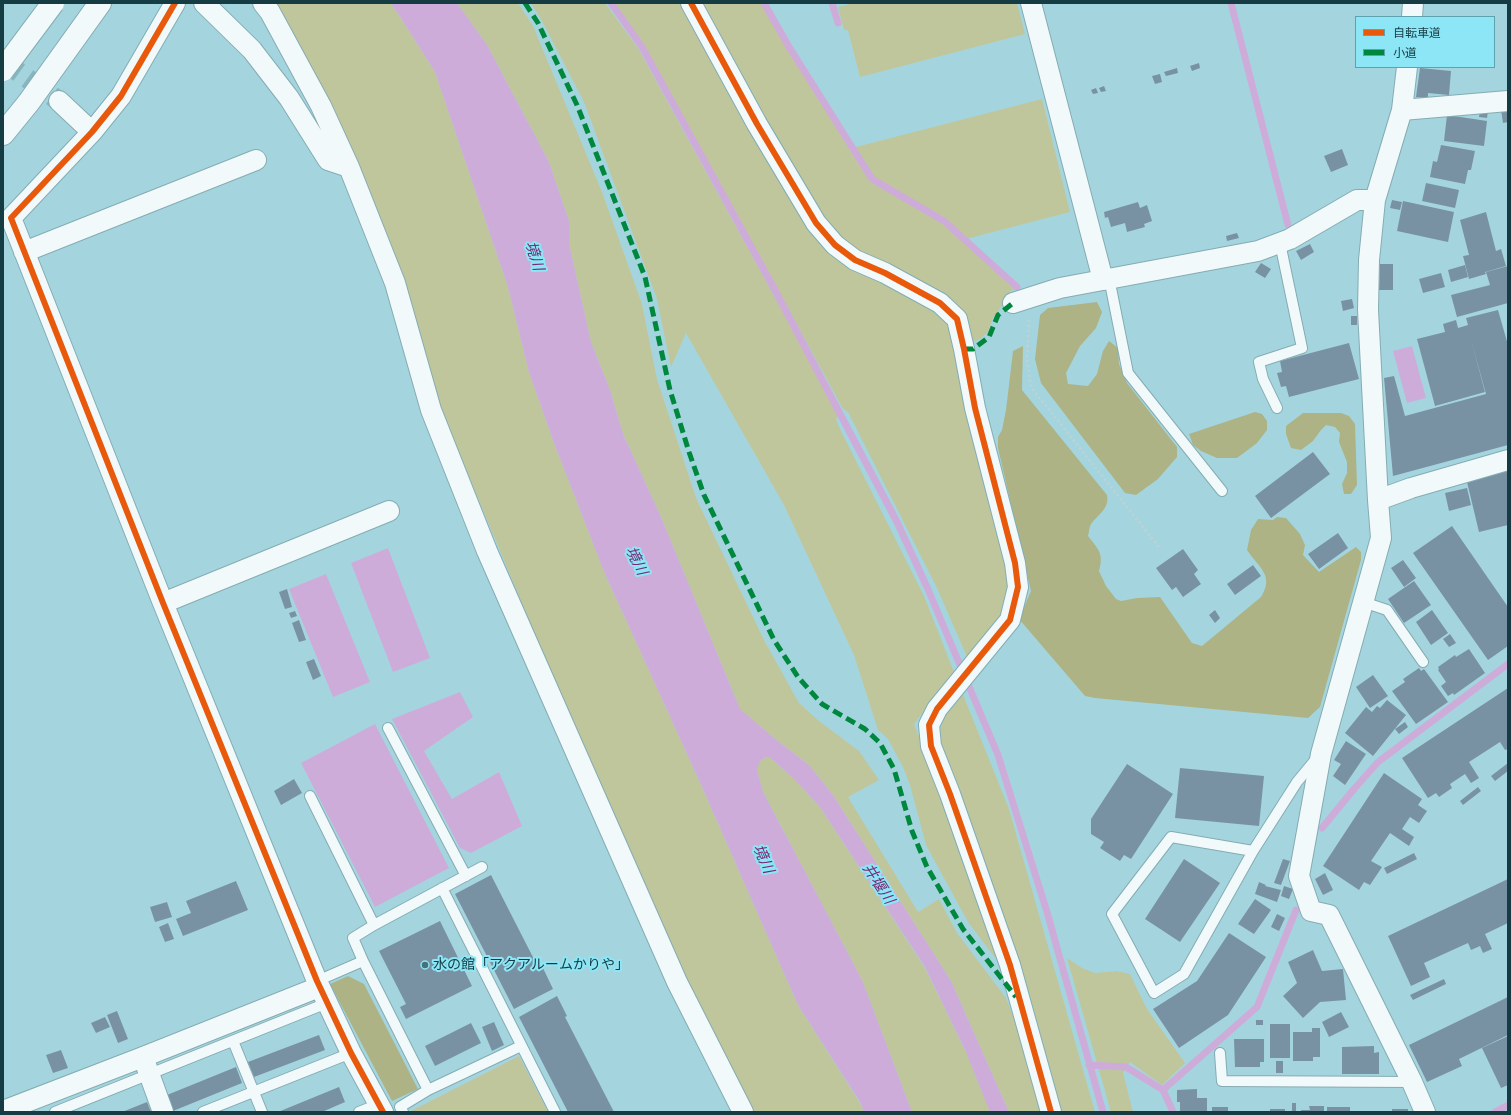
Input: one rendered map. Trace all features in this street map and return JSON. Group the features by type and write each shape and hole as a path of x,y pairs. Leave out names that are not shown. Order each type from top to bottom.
{"main road":[{"path":"3,70 53,3"},
{"path":"3,134 29,102 100,3"}],"street":[{"path":"175,3 121,96 92,132 11,218 163,603 321,990 351,1053 381,1108"},
{"path":"204,3 252,50 289,98 328,160 348,167"},
{"path":"263,3 270,12 321,106 348,167 395,283 431,410 487,551 677,982 743,1112"},
{"path":"691,3 757,124 816,223 835,245 855,260 885,273 940,303 957,319 975,408 1015,563 1018,587 1010,620 955,689 937,709 929,725 931,746 950,794 1010,965 1051,1112"},
{"path":"1031,3 1106,279"},
{"path":"1412,16 1413,3"},
{"path":"1406,68 1402,110 1375,200 1369,260 1368,310 1381,538 1321,754 1300,876 1311,911 1329,915 1412,1082 1424,1112"},
{"path":"1402,110 1508,100"},
{"path":"59,101 92,132"},
{"path":"24,252 256,160"},
{"path":"1022,300 1060,288 1258,251 1290,239 1357,200 1375,200"},
{"path":"1378,500 1411,488 1508,460"},
{"path":"163,603 389,511"},
{"path":"3,1110 146,1066 321,990"},
{"path":"146,1066 163,1112"}],"lane":[{"path":"1276,408 1263,379 1259,362 1302,348 1280,243"},
{"path":"1106,279 1128,373 1222,491"},
{"path":"1363,602 1387,610 1423,662"},
{"path":"388,728 466,876"},
{"path":"1253,852 1170,836 1112,914 1154,993 1184,974 1253,852 1297,782 1321,754"},
{"path":"310,796 374,925"},
{"path":"428,1090 363,961 353,938 374,925 482,867"},
{"path":"442,888 555,1112"},
{"path":"61,1111 146,1066 233,1041 321,990 363,961"},
{"path":"233,1041 262,1112"},
{"path":"403,1112 400,1107 428,1090 521,1046"},
{"path":"203,1112 351,1053"},
{"path":"1220,1053 1222,1081 1412,1082"},
{"path":"359,1112 381,1108"}],"path":[{"path":"1022,300 1031,387 1159,547"}],"green space":[{"path":"270,3 390,3 435,72 508,287 529,372 554,443 605,574 698,778 798,1005 860,1103 864,1112 752,1112 683,977 545,658"},
{"path":"457,3 518,3 533,26 602,192 642,304 657,379 696,498 764,640 799,703 819,721 859,751 879,780 848,797 918,912 939,899 957,933 1006,998 1030,1061 1043,1112 1009,1112 951,981 833,795 809,765 740,709 661,517 623,434 610,390 591,342 569,244 569,221 549,162 487,45"},
{"path":"531,3 605,3 638,48 839,414 836,419 839,427 924,596 954,672 914,724 976,884 1003,968 968,922 926,845 910,785 903,767 888,739 878,730 854,655 784,505 686,333 671,367 657,299 584,102 542,21"},
{"path":"614,3 681,3 806,223 933,308 952,327 1011,583 1003,614 967,657 937,588 848,412 843,409 646,48"},
{"path":"698,3 761,3 786,46 871,180 942,223 1017,289 1010,291 1010,301 1001,307 993,318 988,332 980,339 970,343 965,320 838,242"},
{"path":"853,3 1017,3 1025,34 860,77 848,30 844,30 838,7"},
{"path":"1042,99 1070,212 966,239 946,220 873,177 852,148"},
{"path":"1097,302 1102,312 1096,328 1080,346 1066,373 1068,384 1088,386 1097,374 1103,351 1109,341 1118,348 1119,364 1127,383 1177,447 1177,457 1158,479 1136,495 1125,493 1041,383 1035,359 1040,315 1048,308"},
{"path":"1023,346 1022,390 1107,495 1105,508 1090,526 1088,536 1100,552 1101,560 1099,571 1106,586 1116,599 1121,601 1137,598 1160,597 1192,643 1202,646 1261,597 1265,589 1266,577 1247,550 1251,530 1258,519 1273,520 1277,517 1286,518 1300,534 1305,545 1303,555 1319,572 1356,547 1361,552 1361,560 1320,707 1308,718 1085,696 1019,619 1031,591 998,448 998,437 1002,430 1006,410 1013,351"},
{"path":"1255,412 1262,414 1267,421 1267,430 1257,443 1237,458 1217,458 1201,451 1193,445 1189,434"},
{"path":"1303,413 1341,413 1349,416 1355,424 1357,485 1351,494 1344,494 1342,484 1347,473 1347,462 1339,442 1340,433 1335,427 1326,425 1313,441 1301,450 1291,448 1286,434 1286,426"},
{"path":"962,692 1009,809 1095,1112 1057,1112 936,742 945,714"},
{"path":"766,757 771,758 796,781 820,807 925,968 966,1052 990,1112 912,1112 862,980 763,792 757,769 760,761"},
{"path":"1067,958 1082,968 1095,973 1117,971 1130,974 1147,1009 1185,1063 1162,1085 1130,1062 1123,1073 1133,1112 1111,1112"},
{"path":"348,976 364,984 418,1089 392,1101 330,984"},
{"path":"519,1056 548,1112 409,1112"}],"water":[{"path":"390,3 457,3 487,45 549,162 569,221 569,244 591,342 610,390 623,434 661,517 740,709 809,765 833,795 951,981 1009,1112 990,1112 966,1052 925,967 820,807 796,781 771,758 766,757 760,761 757,769 763,792 862,980 912,1112 864,1112 860,1102 798,1005 698,778 605,574 554,443 529,372 508,287 435,72"},
{"path":"1412,346 1426,398 1407,403 1393,351"},
{"path":"388,548 430,658 393,672 351,563"},
{"path":"326,574 370,682 333,697 289,589"},
{"path":"460,692 473,717 424,751 452,799 499,772 522,826 471,853 460,848 392,719"},
{"path":"375,724 449,868 375,907 301,763"}],"building":[{"path":"1199,63 1200,68 1192,71 1190,66"},
{"path":"1177,68 1178,73 1166,76 1164,72"},
{"path":"1420,68 1451,71 1449,95 1428,93 1428,98 1416,97"},
{"path":"1160,74 1162,82 1155,84 1152,76"},
{"path":"1104,86 1106,91 1101,92 1099,88"},
{"path":"1096,88 1098,93 1093,94 1091,90"},
{"path":"1508,109 1508,122 1503,123 1501,110"},
{"path":"1480,110 1488,111 1487,118 1479,117"},
{"path":"1447,115 1487,121 1484,146 1444,141"},
{"path":"1441,145 1475,151 1471,170 1468,170 1465,184 1430,177 1433,161 1437,162"},
{"path":"1342,149 1348,165 1331,172 1324,156"},
{"path":"1426,183 1459,190 1455,208 1422,201"},
{"path":"1392,200 1402,202 1400,210 1390,208"},
{"path":"1403,201 1454,212 1448,242 1397,231"},
{"path":"1138,202 1140,208 1147,205 1152,221 1144,224 1145,227 1127,232 1125,223 1111,227 1108,217 1105,218 1104,212"},
{"path":"1486,212 1496,251 1501,249 1506,266 1485,272 1486,274 1469,279 1463,256 1469,255 1460,220"},
{"path":"1237,233 1239,238 1227,241 1226,236"},
{"path":"1310,244 1314,252 1301,260 1296,251"},
{"path":"1261,263 1271,269 1265,278 1255,272"},
{"path":"1380,264 1393,264 1393,290 1379,290"},
{"path":"1465,265 1468,277 1451,282 1448,270"},
{"path":"1508,266 1508,303 1457,317 1451,295 1490,285 1486,272"},
{"path":"1441,273 1445,287 1423,293 1419,279"},
{"path":"1352,299 1354,308 1343,311 1341,301"},
{"path":"1498,310 1508,345 1508,445 1393,476 1384,378 1394,376 1405,416 1486,394 1471,340 1485,392 1435,406 1417,339 1445,332 1443,324 1456,320 1458,328 1468,325 1466,318"},
{"path":"1351,316 1357,316 1357,325 1351,325"},
{"path":"1349,343 1359,379 1289,397 1286,386 1281,387 1277,373 1282,372 1280,361"},
{"path":"1313,452 1330,474 1271,518 1255,496"},
{"path":"1508,471 1508,525 1479,532 1467,482"},
{"path":"1467,488 1471,505 1449,511 1445,493"},
{"path":"1452,526 1508,607 1508,646 1488,660 1413,553"},
{"path":"1338,533 1348,548 1319,569 1308,554"},
{"path":"1183,549 1198,570 1194,574 1201,584 1183,597 1176,587 1172,590 1156,568"},
{"path":"1403,560 1416,578 1404,587 1391,568"},
{"path":"1253,565 1261,576 1235,595 1227,584"},
{"path":"1414,581 1431,605 1404,623 1388,599"},
{"path":"287,589 292,607 285,609 279,592"},
{"path":"1215,610 1220,618 1215,623 1209,615"},
{"path":"1432,610 1448,633 1431,645 1416,622"},
{"path":"295,611 297,616 291,618 289,613"},
{"path":"299,620 306,640 299,642 292,623"},
{"path":"1450,634 1456,643 1449,647 1443,639"},
{"path":"1469,649 1485,673 1454,695 1453,693 1448,696 1441,686 1446,682 1438,670 1438,667 1455,655 1456,657"},
{"path":"314,659 321,676 313,680 306,662"},
{"path":"1419,668 1421,671 1424,669 1448,702 1416,724 1392,691 1405,682 1403,679"},
{"path":"1373,675 1388,696 1370,708 1356,687"},
{"path":"1508,688 1508,749 1505,750 1500,742 1469,762 1479,778 1471,783 1465,774 1450,784 1452,788 1439,797 1436,793 1428,798 1402,758"},
{"path":"1387,700 1406,715 1373,756 1345,733 1366,707 1372,712 1377,706 1380,708"},
{"path":"1405,722 1408,727 1399,734 1395,729"},
{"path":"1346,741 1366,754 1345,785 1333,776 1341,764 1334,760"},
{"path":"1508,763 1508,771 1495,781 1491,776"},
{"path":"1127,764 1173,794 1131,859 1124,855 1120,861 1100,848 1104,842 1091,834 1091,819"},
{"path":"1180,768 1264,776 1259,826 1175,818"},
{"path":"1384,773 1422,799 1418,805 1427,811 1419,823 1410,817 1402,829 1414,837 1409,846 1390,833 1371,861 1382,867 1370,885 1364,882 1359,890 1323,866"},
{"path":"294,779 302,793 281,805 274,791"},
{"path":"1478,787 1481,791 1463,805 1460,801"},
{"path":"1414,853 1417,859 1387,874 1384,868"},
{"path":"1184,859 1220,883 1180,942 1145,919"},
{"path":"1283,859 1290,861 1281,885 1274,883"},
{"path":"1325,873 1333,890 1323,895 1315,879"},
{"path":"491,875 539,969 543,968 553,989 514,1009 455,894"},
{"path":"1508,879 1508,923 1485,934 1492,949 1483,953 1480,946 1471,950 1468,943 1424,963 1430,977 1411,986 1388,936"},
{"path":"236,881 248,910 183,936 176,919 191,913 186,901"},
{"path":"1259,882 1266,885 1265,886 1281,890 1277,902 1255,894"},
{"path":"1284,886 1293,889 1289,899 1281,896"},
{"path":"1255,899 1271,910 1254,934 1238,924"},
{"path":"167,902 172,917 155,922 150,907"},
{"path":"1277,914 1285,918 1279,931 1271,927"},
{"path":"440,921 472,986 406,1019 400,1007 406,1004 379,951"},
{"path":"168,923 174,939 165,942 159,927"},
{"path":"1229,933 1266,957 1228,1015 1179,1048 1153,1009 1197,981"},
{"path":"1313,950 1322,971 1343,969 1346,1000 1320,1002 1303,1018 1283,996 1297,983 1288,962"},
{"path":"1444,979 1446,984 1413,1000 1410,995"},
{"path":"557,996 567,1016 565,1017 614,1112 568,1112 519,1017"},
{"path":"1508,997 1508,1035 1459,1059 1462,1066 1427,1082 1409,1045"},
{"path":"117,1011 128,1039 118,1043 107,1015"},
{"path":"1341,1012 1349,1027 1329,1037 1322,1022"},
{"path":"105,1017 110,1027 96,1033 91,1023"},
{"path":"1256,1020 1263,1020 1263,1025 1256,1025"},
{"path":"494,1022 504,1045 492,1051 482,1027"},
{"path":"471,1023 481,1043 435,1066 425,1046"},
{"path":"1270,1024 1290,1024 1290,1058 1270,1058"},
{"path":"1312,1028 1320,1028 1320,1057 1313,1057 1313,1061 1293,1061 1293,1032 1312,1032"},
{"path":"319,1035 325,1050 254,1077 248,1062"},
{"path":"1508,1036 1508,1085 1501,1088 1482,1048"},
{"path":"1234,1039 1264,1039 1264,1062 1260,1062 1260,1067 1235,1067"},
{"path":"1374,1046 1374,1053 1379,1052 1379,1074 1342,1074 1342,1047"},
{"path":"61,1050 68,1068 53,1073 46,1055"},
{"path":"1276,1061 1283,1061 1283,1073 1276,1073"},
{"path":"236,1067 242,1083 173,1111 167,1095"},
{"path":"339,1087 345,1102 322,1112 278,1112"},
{"path":"1197,1089 1197,1098 1207,1098 1207,1112 1180,1112 1180,1102 1177,1102 1177,1090"},
{"path":"147,1102 151,1112 122,1112"},
{"path":"1292,1103 1296,1103 1296,1111 1292,1111"},
{"path":"1309,1106 1324,1106 1324,1112 1301,1112 1301,1110 1310,1110"},
{"path":"1212,1107 1228,1107 1228,1112 1212,1112"},
{"path":"1327,1107 1350,1107 1350,1112 1327,1112"},
{"path":"1270,1109 1285,1109 1285,1112 1270,1112"},
{"path":"1392,1109 1408,1109 1408,1112 1392,1112"}],"waterway":[{"path":"611,3 642,47 777,294 897,522 927,587 998,755 1047,912 1103,1112"},
{"path":"764,3 788,45 872,179 944,221 1017,287"},
{"path":"832,3 838,23"},
{"path":"1231,3 1288,225"},
{"path":"1322,828 1378,762 1508,664"},
{"path":"1089,1065 1126,1067 1163,1090 1257,1007 1296,910"},
{"path":"1163,1090 1173,1112"},
{"path":"1495,1112 1508,1105"}],"tunnel":[{"path":"3,61 59,101"}],"marked path":[{"path":"525,3 538,23 577,105 645,277 670,390 704,495 774,640 798,677 822,704 865,729 880,743 894,769 912,831 927,867 963,929 1016,997"},
{"path":"964,349 973,349 989,337 998,315 1013,303"}],"cycle path":[{"path":"175,3 121,96 92,132 11,218 163,603 317,981 351,1053 383,1112"},
{"path":"691,3 757,124 816,223 835,245 855,260 885,273 940,303 957,319 975,408 1015,563 1018,587 1010,620 937,709 929,725 931,746 950,794 1010,965 1051,1112"}],"place":[{"name":"水の館「アクアルームかりや」","path":"425,965"}],"water label":[{"name":"境川","path":"534,256"},
{"name":"境川","path":"636,561"},
{"name":"境川","path":"763,859"},
{"name":"井堰川","path":"878,884"}]}
